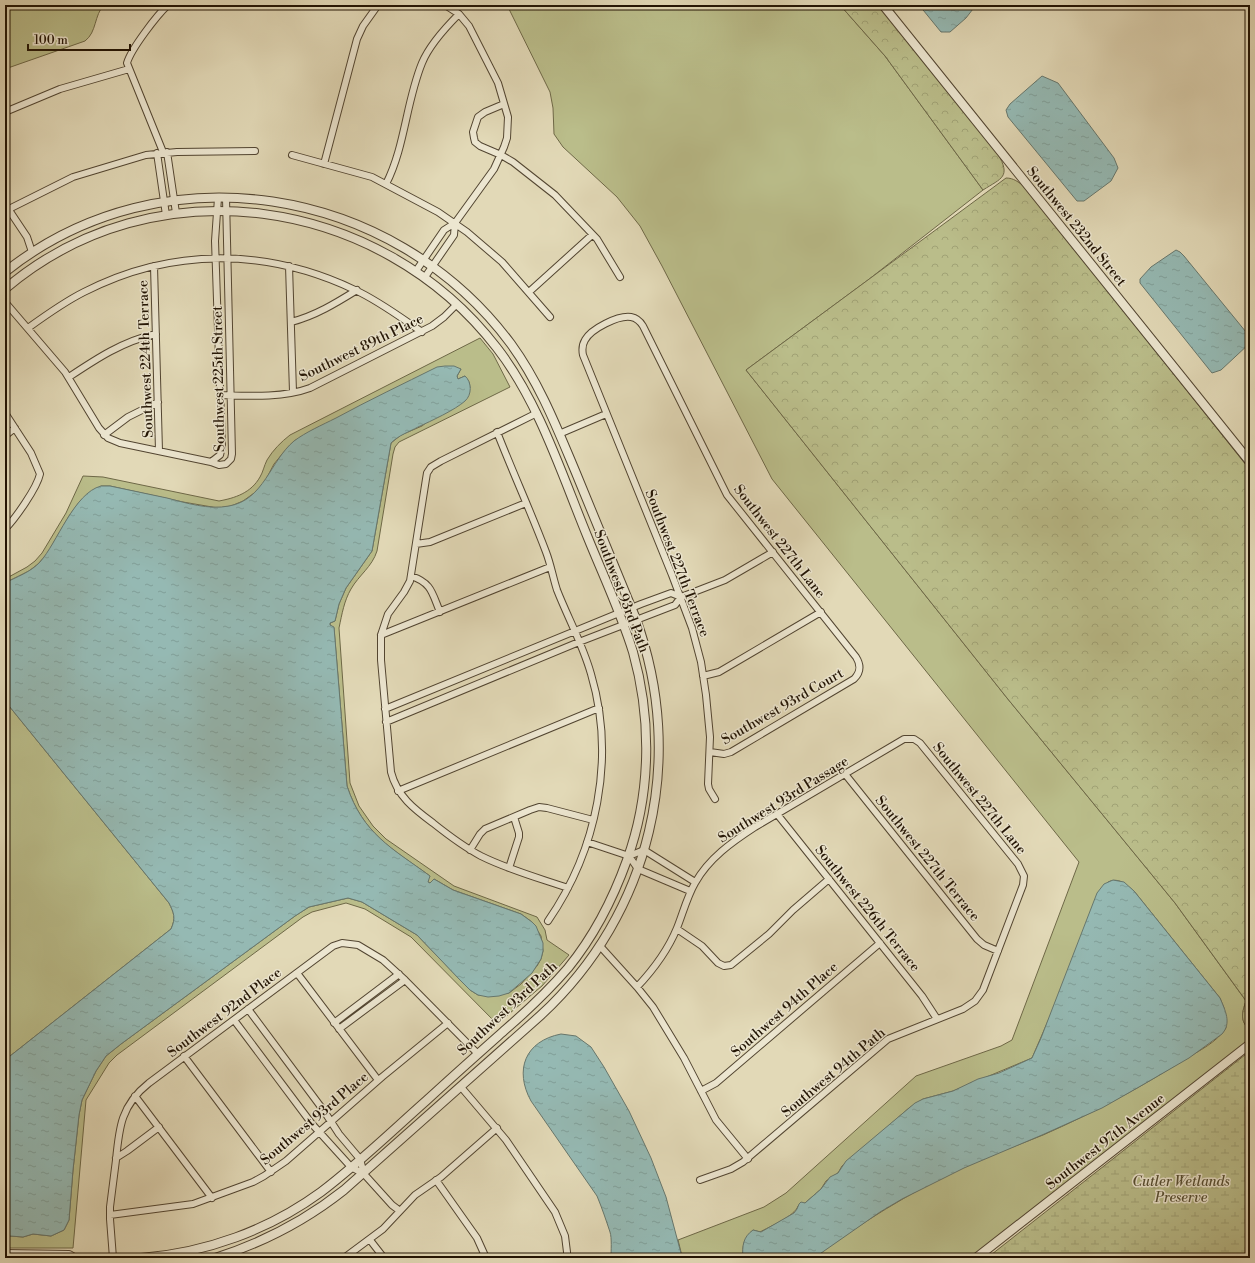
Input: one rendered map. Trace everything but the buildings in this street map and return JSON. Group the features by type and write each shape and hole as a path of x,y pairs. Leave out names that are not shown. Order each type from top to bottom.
{"street":[{"path":"168,5 156,16 127,63 162,152 176,213"},
{"path":"324,164 357,39 363,26 378,5"},
{"path":"416,271 444,230 455,223 494,169 507,138 508,117 498,83 467,22 459,14 445,5"},
{"name":"Southwest 232nd Street","path":"883,5 1250,462"},
{"path":"386,184 394,165 422,64 434,45 459,14"},
{"path":"5,112 60,89 129,69"},
{"path":"504,104 480,115 476,121 473,132 474,138 478,145 517,164 555,195 603,248 620,277"},
{"path":"32,252 27,237 7,206 73,177 146,155 162,152 255,151"},
{"path":"162,152 166,215"},
{"path":"292,155 368,175 455,223 502,262 550,317"},
{"name":"Southwest 93rd Path","path":"5,272 32,252 66,232 100,218 124,210 174,200 218,198 266,200 284,203 332,216 373,232 423,260 474,302 496,325 511,344 538,386 636,619 646,651 654,688 659,737 659,762 652,817 644,850 638,869 620,911 600,946 576,979 555,1002 364,1174 330,1201 293,1225 254,1244 215,1258"},
{"name":"Southwest 225th Street","path":"211,462 218,457 222,450 216,259 218,198"},
{"name":"Southwest 225th Street","path":"211,462 223,465 228,463 232,457 228,211 226,198"},
{"name":"Southwest 93rd Path","path":"5,289 41,262 73,244 119,226 143,219 176,213 217,211 254,212 284,217 332,229 373,246 416,271 457,304 481,328 504,357 521,383 537,413 619,613 632,651 644,712 646,743 645,774 638,824 629,856 606,910 590,937 572,963 543,995 351,1167 322,1191 301,1205 257,1229 210,1246 186,1252 141,1258"},
{"path":"425,277 454,235 455,223"},
{"path":"529,292 592,235"},
{"path":"28,328 54,309 84,292 115,278 154,266 176,262 228,258 266,261 290,266 323,276 357,290 422,332"},
{"name":"Southwest 224th Terrace","path":"154,266 159,451"},
{"path":"290,266 293,392"},
{"path":"291,322 317,313 357,290"},
{"path":"5,302 69,377 104,435 116,442 211,462"},
{"name":"Southwest 89th Place","path":"220,395 275,394 293,392 315,386 422,332 442,319 457,304"},
{"name":"Southwest 227th Terrace","path":"634,318 627,317 606,324 593,331 584,342 582,351 606,414 681,597 692,628 704,676 708,708 710,752 708,784 709,789 716,799"},
{"name":"Southwest 227th Lane","path":"634,318 640,321 643,326 725,491 856,657 860,668"},
{"path":"69,377 114,349 142,337 156,334"},
{"path":"104,435 128,417 158,402"},
{"path":"5,413 31,453 40,475 34,487 6,526"},
{"path":"537,413 441,461 429,469 426,479 411,576 407,588 388,614 381,635 381,660 391,772 398,790 405,800 470,850 493,862 568,888"},
{"path":"559,434 606,414"},
{"path":"5,436 16,428"},
{"path":"497,432 546,553 557,588 591,672 599,708 602,737 601,775 593,820 587,842 568,888 548,921"},
{"path":"416,544 430,542 526,503"},
{"path":"386,722 579,642 675,605 681,597 725,580 773,552"},
{"path":"381,635 550,567"},
{"path":"411,576 422,580 428,586 440,612"},
{"path":"385,708 671,593 681,597"},
{"path":"704,676 720,672 821,612"},
{"name":"Southwest 93rd Court","path":"710,752 724,754 731,752 854,679 860,668"},
{"path":"398,790 599,708"},
{"name":"Southwest 227th Lane","path":"914,739 922,744 1018,864 1024,876"},
{"name":"Southwest 93rd Passage","path":"637,987 659,960 677,928 690,891 695,882 711,862 727,847 777,814 903,740 914,739"},
{"name":"Southwest 227th Terrace","path":"845,774 978,940 986,946 998,951"},
{"path":"470,850 485,829 532,809 543,808 593,820"},
{"name":"Southwest 226th Terrace","path":"777,814 927,1002 938,1019"},
{"path":"509,868 519,837 514,817"},
{"path":"587,842 629,856 638,869 690,891"},
{"path":"629,856 644,850 695,882"},
{"name":"Southwest 94th Path","path":"700,1180 731,1168 748,1159 888,1039 965,1008 978,998 983,990 1024,885 1024,876"},
{"path":"677,928 702,946 716,962 724,966 731,965 741,958 829,879"},
{"name":"Southwest 92nd Place","path":"113,1258 110,1216 119,1129 127,1108 135,1096 145,1086 333,946 342,943 352,944 362,948 383,960 399,974"},
{"name":"Southwest 94th Place","path":"701,1091 716,1083 880,943"},
{"path":"600,946 653,1007 676,1044 716,1120 748,1159"},
{"path":"297,972 378,1080"},
{"path":"334,1023 399,974 478,1054"},
{"path":"339,1029 405,980"},
{"path":"248,1009 324,1111 330,1122 360,1159 364,1174"},
{"path":"234,1020 312,1124 320,1131 351,1167 364,1174 392,1205 400,1211"},
{"name":"Southwest 93rd Place","path":"110,1216 187,1206 253,1182 286,1161 378,1080 448,1023"},
{"name":"Southwest 97th Avenue","path":"976,1258 1250,1044"},
{"path":"184,1056 270,1172"},
{"path":"460,1087 497,1128 555,1212 565,1236 567,1258"},
{"path":"135,1096 212,1198"},
{"path":"116,1158 159,1127"},
{"path":"344,1258 387,1226 420,1191 436,1180 497,1128"},
{"path":"436,1180 477,1238 486,1258"},
{"path":"370,1240 384,1258"},
{"path":"5,1254 69,1255 74,1253 108,1258"}],"green space":[{"path":"5,5 104,5 98,14 92,33 85,41 5,69"},
{"path":"507,5 840,5 885,56 983,190 868,280 746,370 1007,698 1175,903 1246,1001 1243,1011 1243,1020 1246,1026 1250,1027 1250,1040 970,1258 814,1258 867,1221 904,1198 972,1164 1043,1135 1116,1100 1202,1049 1218,1038 1226,1028 1224,1008 1220,998 1134,891 1119,881 1115,880 1108,882 1032,1058 953,1091 923,1099 909,1108 842,1166 838,1173 826,1181 821,1189 805,1203 798,1206 792,1214 760,1232 753,1230 744,1242 743,1258 676,1258 682,1256 678,1240 764,1207 786,1193 916,1076 1001,1046 1012,1040 1079,862 772,479 640,226 617,197 563,147 554,134 553,108 550,92"},
{"path":"840,5 878,5 998,154 1004,168 1004,172 1000,179 983,190 885,56"},
{"path":"1006,178 1014,180 1025,187 1250,470 1250,1027 1246,1026 1243,1020 1243,1011 1246,1001 1175,903 1007,698 746,370"},
{"path":"480,338 493,354 510,387 399,442 395,447 377,551 372,562 351,589 344,608 339,628 350,783 359,806 373,826 386,839 454,886 537,917 545,930 547,940 569,955 542,986 497,1024 411,937 365,909 346,903 312,912 303,917 117,1055 109,1063 86,1100 73,1248 5,1248 5,1235 23,1237 33,1234 51,1236 64,1230 69,1220 73,1170 82,1100 96,1071 106,1056 309,907 348,898 362,902 417,935 470,990 478,995 509,993 521,984 537,966 541,959 543,951 541,936 532,922 521,914 453,890 434,879 430,883 427,881 430,876 391,848 370,828 361,816 347,786 334,628 330,625 330,623 335,621 339,604 346,588 372,551 391,443 401,435 422,426 470,388 469,382 465,376 458,379 457,376 461,369 315,429 294,441 274,464 264,483 257,491 243,501 231,506 218,508 110,486 101,486 80,501 69,516 47,554 38,564 29,571 5,583 5,579 27,567 42,553 66,513 83,476 103,477 219,501 237,496 247,491 256,483 269,456 283,440 290,435"},
{"path":"5,701 169,903 174,919 171,929 5,1060"},
{"name":"Cutler Wetlands Preserve","path":"1250,1051 1250,1258 987,1258"}],"water":[{"path":"919,5 976,5 966,18 950,32 941,32"},
{"path":"1042,76 1058,83 1114,158 1118,168 1111,181 1084,201 1077,201 1008,117 1006,110 1010,104"},
{"path":"1176,250 1184,256 1246,332 1250,339 1250,343 1221,370 1212,373 1140,283 1140,279 1151,267"},
{"path":"454,366 461,369 457,376 458,379 465,376 469,382 469,395 465,401 455,408 401,436 391,443 372,551 346,588 339,604 335,621 330,623 330,625 334,627 347,786 361,816 370,828 391,848 430,876 428,882 430,883 434,879 453,890 521,914 532,922 536,926 543,943 541,959 532,973 509,993 488,997 478,995 470,990 417,935 362,902 348,898 309,907 106,1056 96,1071 82,1100 73,1170 69,1220 64,1230 51,1236 33,1234 23,1237 5,1235 5,1060 171,929 174,919 169,903 5,701 5,583 28,571 40,562 74,508 91,490 101,486 110,486 206,507 229,506 241,502 251,496 259,488 286,449 294,441 314,429 437,367"},
{"path":"1113,880 1124,882 1134,891 1220,998 1227,1016 1227,1025 1222,1034 1189,1058 1102,1108 964,1168 902,1199 880,1212 814,1258 743,1258 745,1239 753,1230 761,1232 794,1213 801,1202 805,1203 821,1189 830,1177 838,1173 846,1161 915,1103 923,1099 953,1091 978,1079 999,1073 1032,1058 1097,893 1104,884"},
{"path":"561,1034 576,1036 591,1047 629,1111 651,1158 666,1197 682,1257 611,1258 611,1235 597,1196 531,1101 523,1078 526,1058 531,1050 539,1043"}]}
